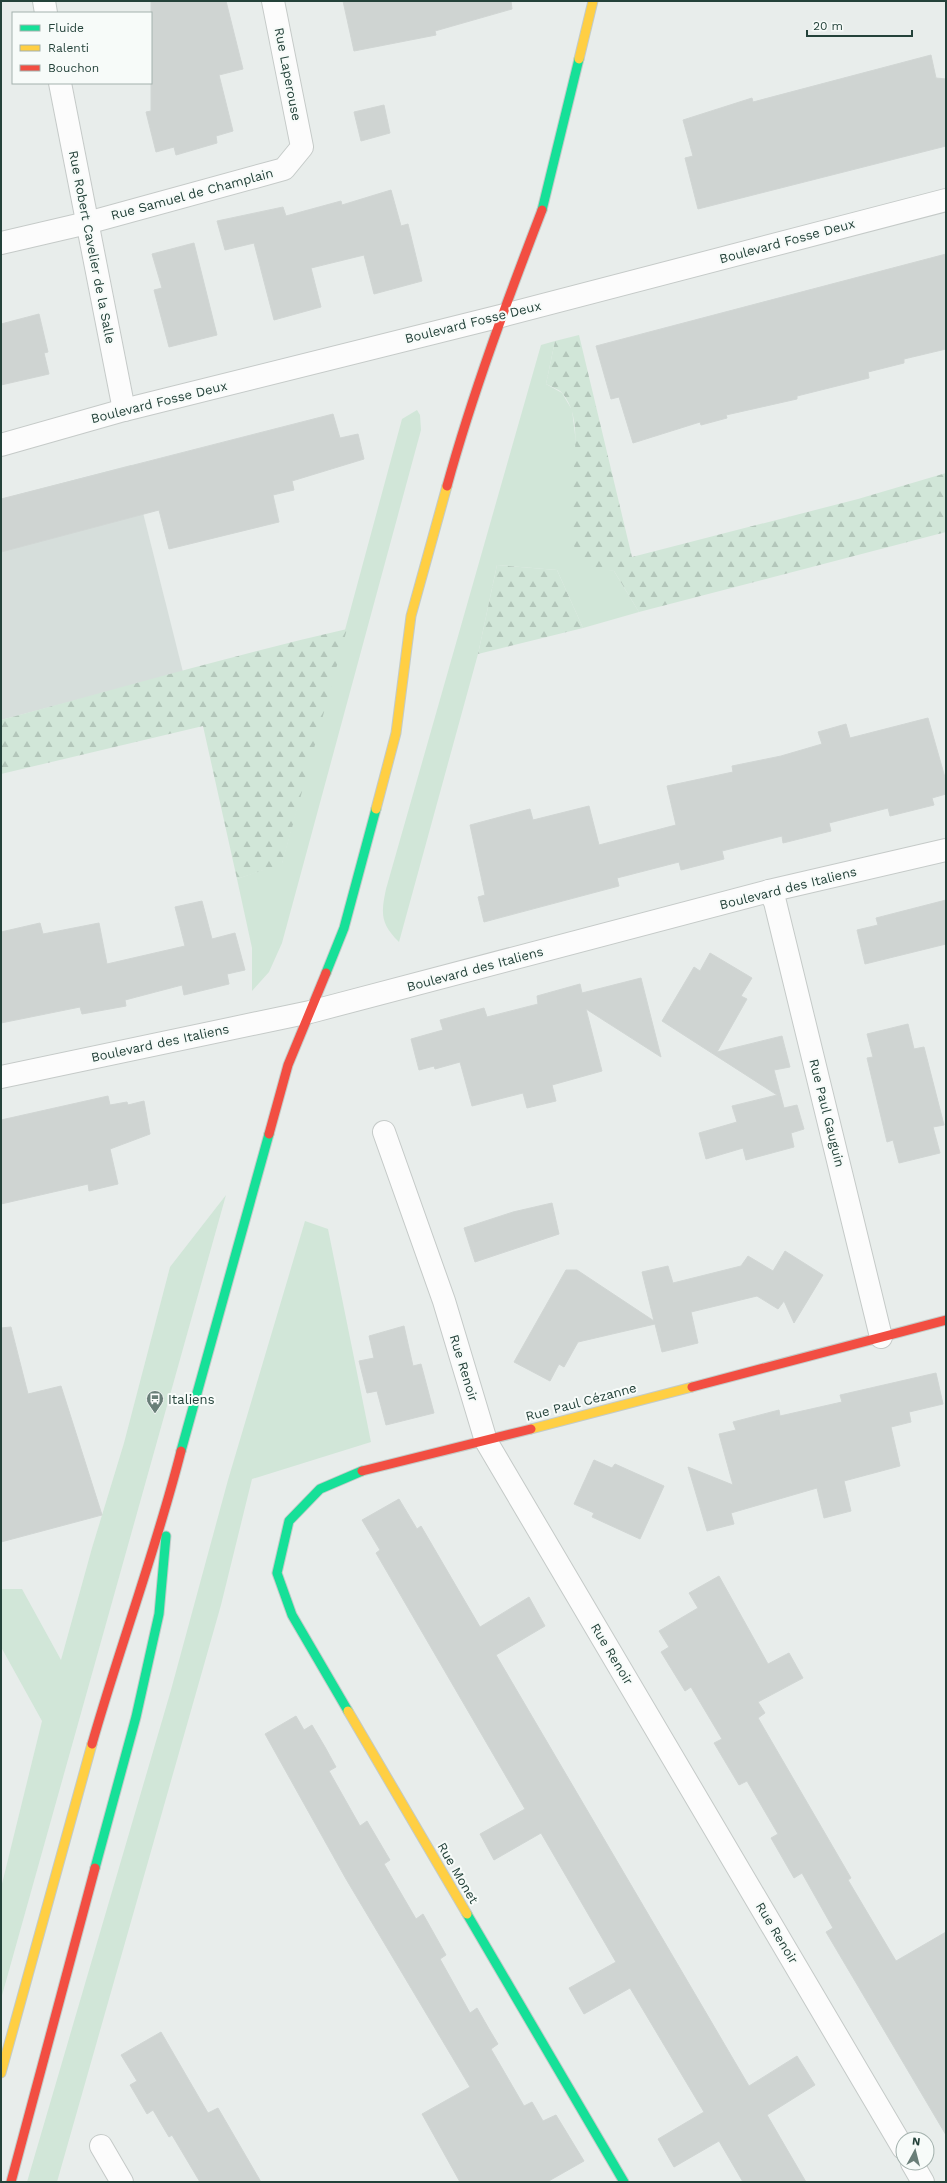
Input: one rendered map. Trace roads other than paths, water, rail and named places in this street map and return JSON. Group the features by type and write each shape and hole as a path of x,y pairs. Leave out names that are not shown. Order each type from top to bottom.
{"main road":[{"path":"1,2073 106,1696 169,1499 284,1079 344,928 396,733 411,616 464,427 501,316 544,205 593,1"},
{"name":"Rue Paul Cézanne","path":"277,1573 289,1521 320,1488 361,1471 486,1441 946,1320"},
{"path":"11,2182 145,1678 159,1614 169,1499"},
{"name":"Rue Monet","path":"277,1573 292,1615 624,2182"}],"street":[{"path":"44,1 46,12"},
{"name":"Rue Laperouse","path":"273,1 302,147"},
{"name":"Rue Robert Cavelier de la Salle","path":"60,84 124,410"},
{"name":"Rue Samuel de Champlain","path":"1,243 87,223 284,169 302,147"},
{"name":"Boulevard Fosse Deux","path":"1,445 124,410 501,316 946,200"},
{"name":"Boulevard des Italiens","path":"1,1077 310,1012 769,892 946,850"},
{"name":"Rue Paul Gauguin","path":"769,892 775,902 881,1337"},
{"name":"Rue Renoir","path":"384,1132 444,1301 486,1441 895,2134"},
{"path":"101,2146 122,2182"},
{"path":"917,2171 923,2182"}],"place":[{"name":"Italiens","path":"155,1414"}]}
